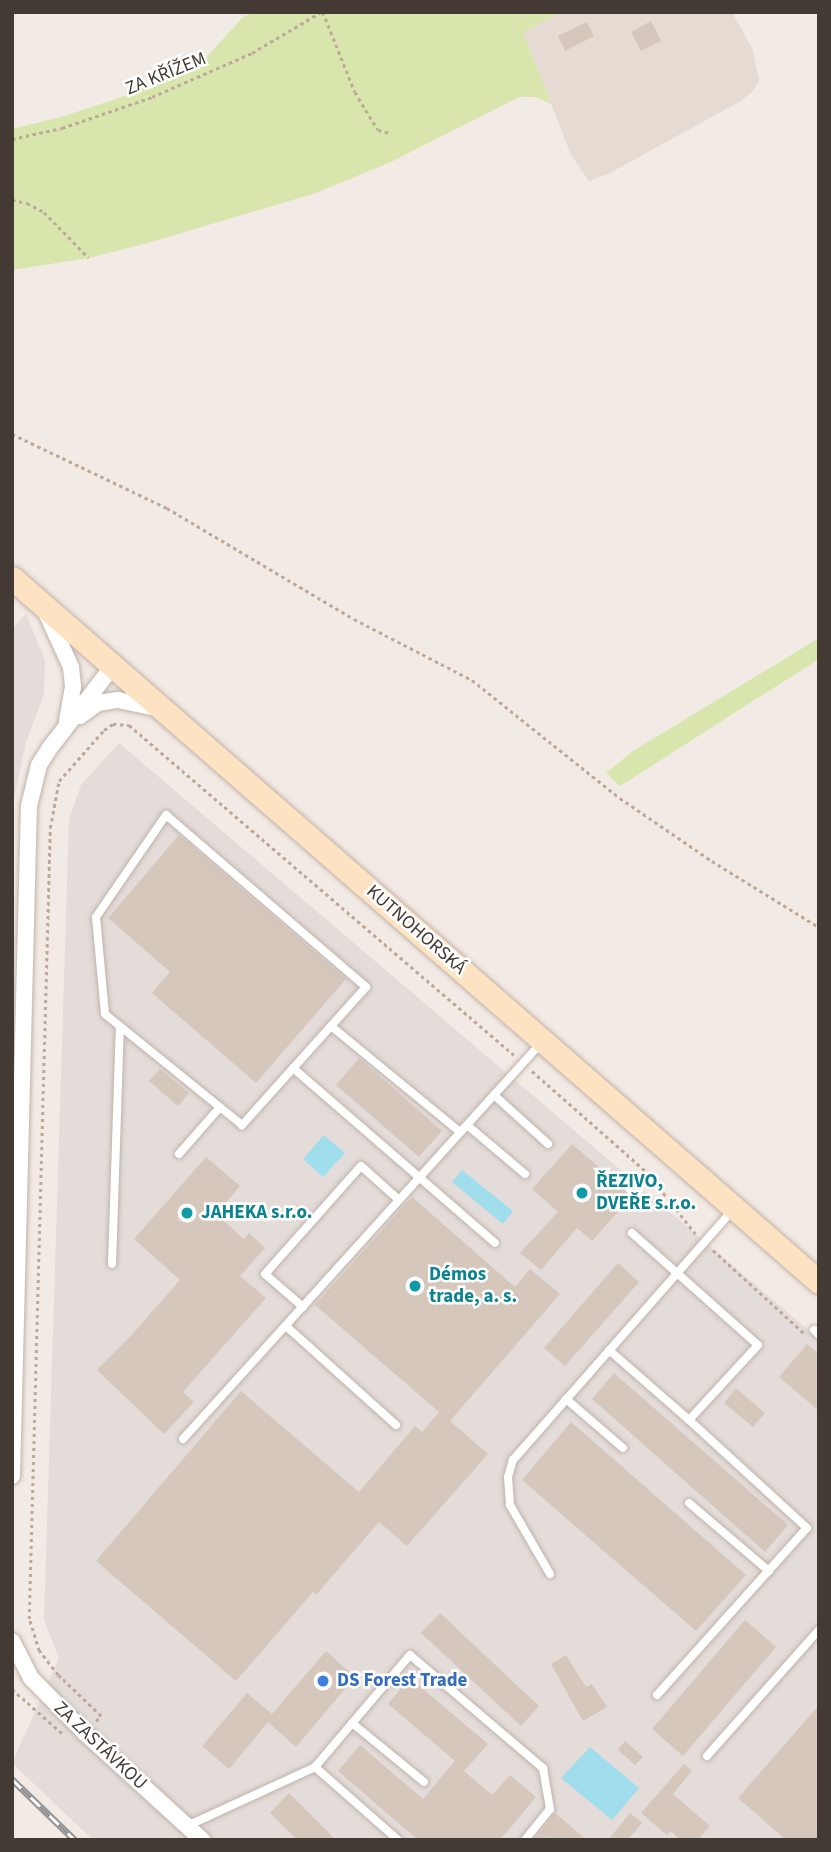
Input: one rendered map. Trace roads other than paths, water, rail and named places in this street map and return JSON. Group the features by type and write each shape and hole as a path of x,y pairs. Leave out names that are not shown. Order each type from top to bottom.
{"main road":[{"name":"KUTNOHORSKÁ","path":"12,578 819,1282"}],"street":[{"path":"43,605 71,667 73,687 66,725"},
{"path":"12,1476 29,806 39,765 66,725 113,666"},
{"path":"66,725 98,703 118,700 163,709"},
{"name":"ZA ZASTÁVKOU","path":"12,1641 31,1678 85,1733 202,1840"}],"lane":[{"path":"166,815 366,987 331,1026 242,1125 105,1014 96,917 166,815"},
{"path":"331,1026 460,1132"},
{"path":"112,1264 120,1027"},
{"path":"183,1439 543,1041"},
{"path":"293,1068 495,1243"},
{"path":"494,1096 548,1144"},
{"path":"179,1154 220,1107"},
{"path":"467,1125 525,1174"},
{"path":"303,1307 265,1274 360,1166 399,1200"},
{"path":"550,1574 510,1505 508,1477 513,1460 735,1208"},
{"path":"632,1233 758,1345 689,1420"},
{"path":"286,1326 396,1424"},
{"path":"609,1350 807,1528 657,1695"},
{"path":"566,1399 624,1448"},
{"path":"689,1503 769,1571"},
{"path":"707,1756 819,1630"},
{"path":"187,1826 315,1767 410,1655 543,1768 550,1809 525,1840"},
{"path":"352,1723 424,1782"},
{"path":"315,1767 398,1840"}],"water":[{"path":"324,1135 345,1153 323,1177 303,1159"},
{"path":"462,1170 513,1211 503,1224 452,1182"},
{"path":"590,1747 639,1788 612,1820 561,1778"}],"railway":[{"path":"12,1779 75,1840"}],"place":[{"name":"ŘEZIVO, DVEŘE s.r.o.","path":"582,1193"},
{"name":"JAHEKA s.r.o.","path":"187,1213"},
{"name":"Démos trade, a. s.","path":"415,1286"},
{"name":"DS Forest Trade","path":"323,1681"}]}
